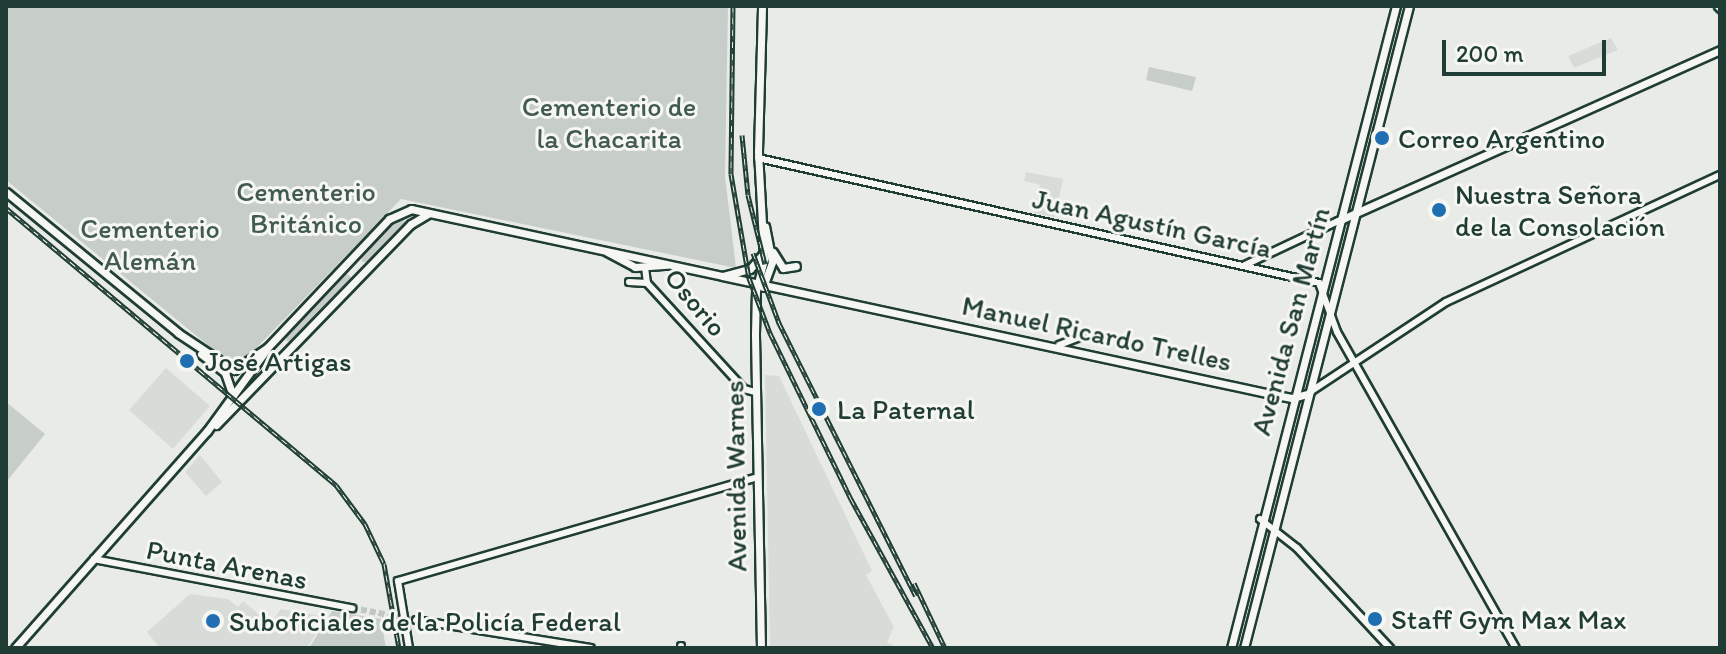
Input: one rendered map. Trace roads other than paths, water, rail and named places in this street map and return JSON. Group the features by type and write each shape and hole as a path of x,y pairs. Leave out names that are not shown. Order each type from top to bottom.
{"main road":[{"name":"Avenida Warnes","path":"759,646 755,303 768,252 758,158 762,6"},
{"name":"Avenida San Martín","path":"1231,648 1260,519 1396,6"},
{"name":"Avenida San Martín","path":"1244,648 1353,214 1409,6"},
{"path":"1338,221 1720,50"},
{"path":"6,192 228,371 245,381 260,380"},
{"path":"228,371 246,367 389,219 411,209 601,250 632,266 671,264"},
{"path":"207,431 411,224 429,213"},
{"name":"Manuel Ricardo Trelles","path":"601,250 639,255 745,283 1059,345 1292,398 1307,394"},
{"path":"722,276 750,269 768,252 783,268 796,266"},
{"path":"632,266 639,255"},
{"path":"639,255 645,267"},
{"path":"350,260 363,274"},
{"path":"745,283 755,303"},
{"path":"282,332 284,343 294,345"},
{"path":"15,648 207,431 267,348"},
{"path":"228,371 233,398"}],"street":[{"name":"Juan Agustín García","path":"758,158 1245,265 1321,286"},
{"name":"Manuel Ricardo Trelles","path":"1307,394 1446,302 1720,175"},
{"path":"1245,265 1338,221"},
{"name":"Osorio","path":"645,267 647,283 744,389 755,392"},
{"path":"629,282 647,283"},
{"path":"1321,286 1328,313 1354,363 1516,648"},
{"path":"1059,345 1082,336"},
{"path":"409,648 398,581 756,478"},
{"path":"1260,519 1274,526 1390,648"},
{"name":"Punta Arenas","path":"94,559 352,608"},
{"path":"416,620 591,648"}],"tunnel":[{"path":"352,608 416,620"}],"railway":[{"path":"733,6 731,174 749,278 770,333 851,499 933,648"},
{"path":"742,135 748,195 765,264"},
{"path":"6,208 336,485 365,524 384,564 399,648"},
{"path":"753,253 779,323 916,596"},
{"path":"914,583 945,648"}],"place":[{"name":"Correo Argentino","path":"1382,138"},
{"name":"Nuestra Señora de la Consolación","path":"1439,210"},
{"name":"José Artigas","path":"187,361"},
{"name":"La Paternal","path":"819,409"},
{"name":"Staff Gym Max Max","path":"1375,619"},
{"name":"Suboficiales de la Policía Federal","path":"213,621"}],"park label":[{"name":"Cementerio de la Chacarita","path":"609,122"},
{"name":"Cementerio Británico","path":"306,207"},
{"name":"Cementerio Alemán","path":"150,244"}]}
